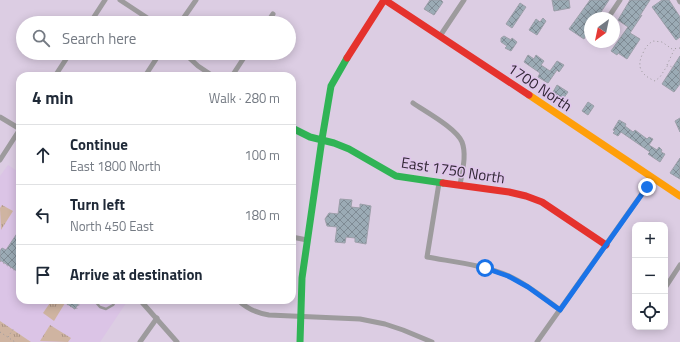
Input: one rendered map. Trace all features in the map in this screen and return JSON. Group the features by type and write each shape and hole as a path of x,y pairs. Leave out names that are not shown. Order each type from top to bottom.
{"street":[{"path":"95,16 105,0"},
{"path":"120,0 144,16"},
{"path":"185,16 196,0"},
{"path":"300,342 302,278 331,86 338,72 385,0"},
{"name":"1700 North","path":"385,0 680,196"},
{"path":"440,36 464,0"},
{"path":"612,12 620,0"},
{"path":"58,72 65,60"},
{"path":"148,72 155,60"},
{"path":"192,60 206,72"},
{"path":"235,72 242,60"},
{"path":"413,104 448,126 461,141 464,156 460,186"},
{"path":"0,117 16,127"},
{"name":"East 1750 North","path":"296,130 310,137 334,143 349,149 396,176 509,192 542,202 606,245"},
{"path":"0,160 16,135"},
{"path":"537,342 653,178"},
{"path":"439,183 427,257 485,268 508,276 528,287 560,310"},
{"path":"296,238 307,240"},
{"path":"668,283 680,265"},
{"path":"144,304 177,342"},
{"path":"242,304 248,309 258,313 301,317 360,319 391,326 432,342"},
{"path":"140,342 157,318"}],"lane":[{"path":"97,304 100,307 106,309 114,304"}],"path":[{"path":"674,50 662,42 653,41 645,48 640,58 639,65 642,72 655,81 660,77 674,50 680,48"},
{"path":"666,66 670,66 680,72"},
{"path":"0,261 16,271"},
{"path":"66,304 76,310 80,304"},
{"path":"8,337 14,328"},
{"path":"0,332 15,342"}],"shaded area":[{"path":"8,165 16,170 16,304 125,304 100,342 31,342 0,321 0,176"}],"green space":[{"path":"2,205 13,211 1,230 0,208"},
{"path":"49,304 64,304 54,321 43,313"},
{"path":"0,321 31,342 0,342"},
{"path":"50,325 71,338 68,342 40,341"}],"building":[{"path":"430,0 441,0 443,2 434,15 424,9"},
{"path":"552,0 569,0 570,8 554,11"},
{"path":"590,0 609,0 601,12 584,12 584,39 569,29"},
{"path":"630,0 650,0 630,33 640,39 627,59 618,53 617,55 611,51 613,48 620,48 620,38 628,27 620,21 620,17"},
{"path":"662,0 669,0 680,17 680,37 676,40 652,7"},
{"path":"520,3 526,7 512,28 506,24"},
{"path":"543,18 546,21 537,35 529,30 536,19 540,22"},
{"path":"504,36 511,40 512,38 517,42 511,51 505,48 507,46 501,42 501,38"},
{"path":"528,55 534,59 536,55 544,61 541,65 550,71 557,61 564,65 559,72 557,70 548,83 538,77 540,73 524,62"},
{"path":"680,56 680,84 674,92 662,84"},
{"path":"557,85 568,92 563,99 553,92"},
{"path":"588,102 594,106 588,115 582,111"},
{"path":"680,118 680,132 675,121"},
{"path":"619,120 626,124 625,126 633,132 635,130 647,139 649,137 653,139 649,145 657,150 659,147 662,150 661,152 665,154 660,162 648,154 650,152 621,132 618,136 613,133 615,131 613,130"},
{"path":"680,158 680,179 670,173"},
{"path":"340,199 352,200 351,207 360,208 360,204 371,206 366,244 355,242 355,238 346,237 345,243 335,242 337,227 327,226 325,219 329,213 338,214"},
{"path":"16,235 16,270 0,260 0,251 2,248 6,250"},
{"path":"67,304 78,304 75,309"}],"traffic: fast":[{"path":"300,342 302,278 322,139 331,86 347,58"},
{"path":"296,130 310,137 334,143 349,149 396,176 443,183"}],"traffic: slow":[{"path":"529,95 680,196"}],"traffic: jam":[{"path":"347,58 384,0"},
{"path":"385,0 529,95"},
{"path":"443,183 509,192 542,202 606,245"}],"route":[{"path":"485,268 508,276 528,287 560,310 647,187"}]}
